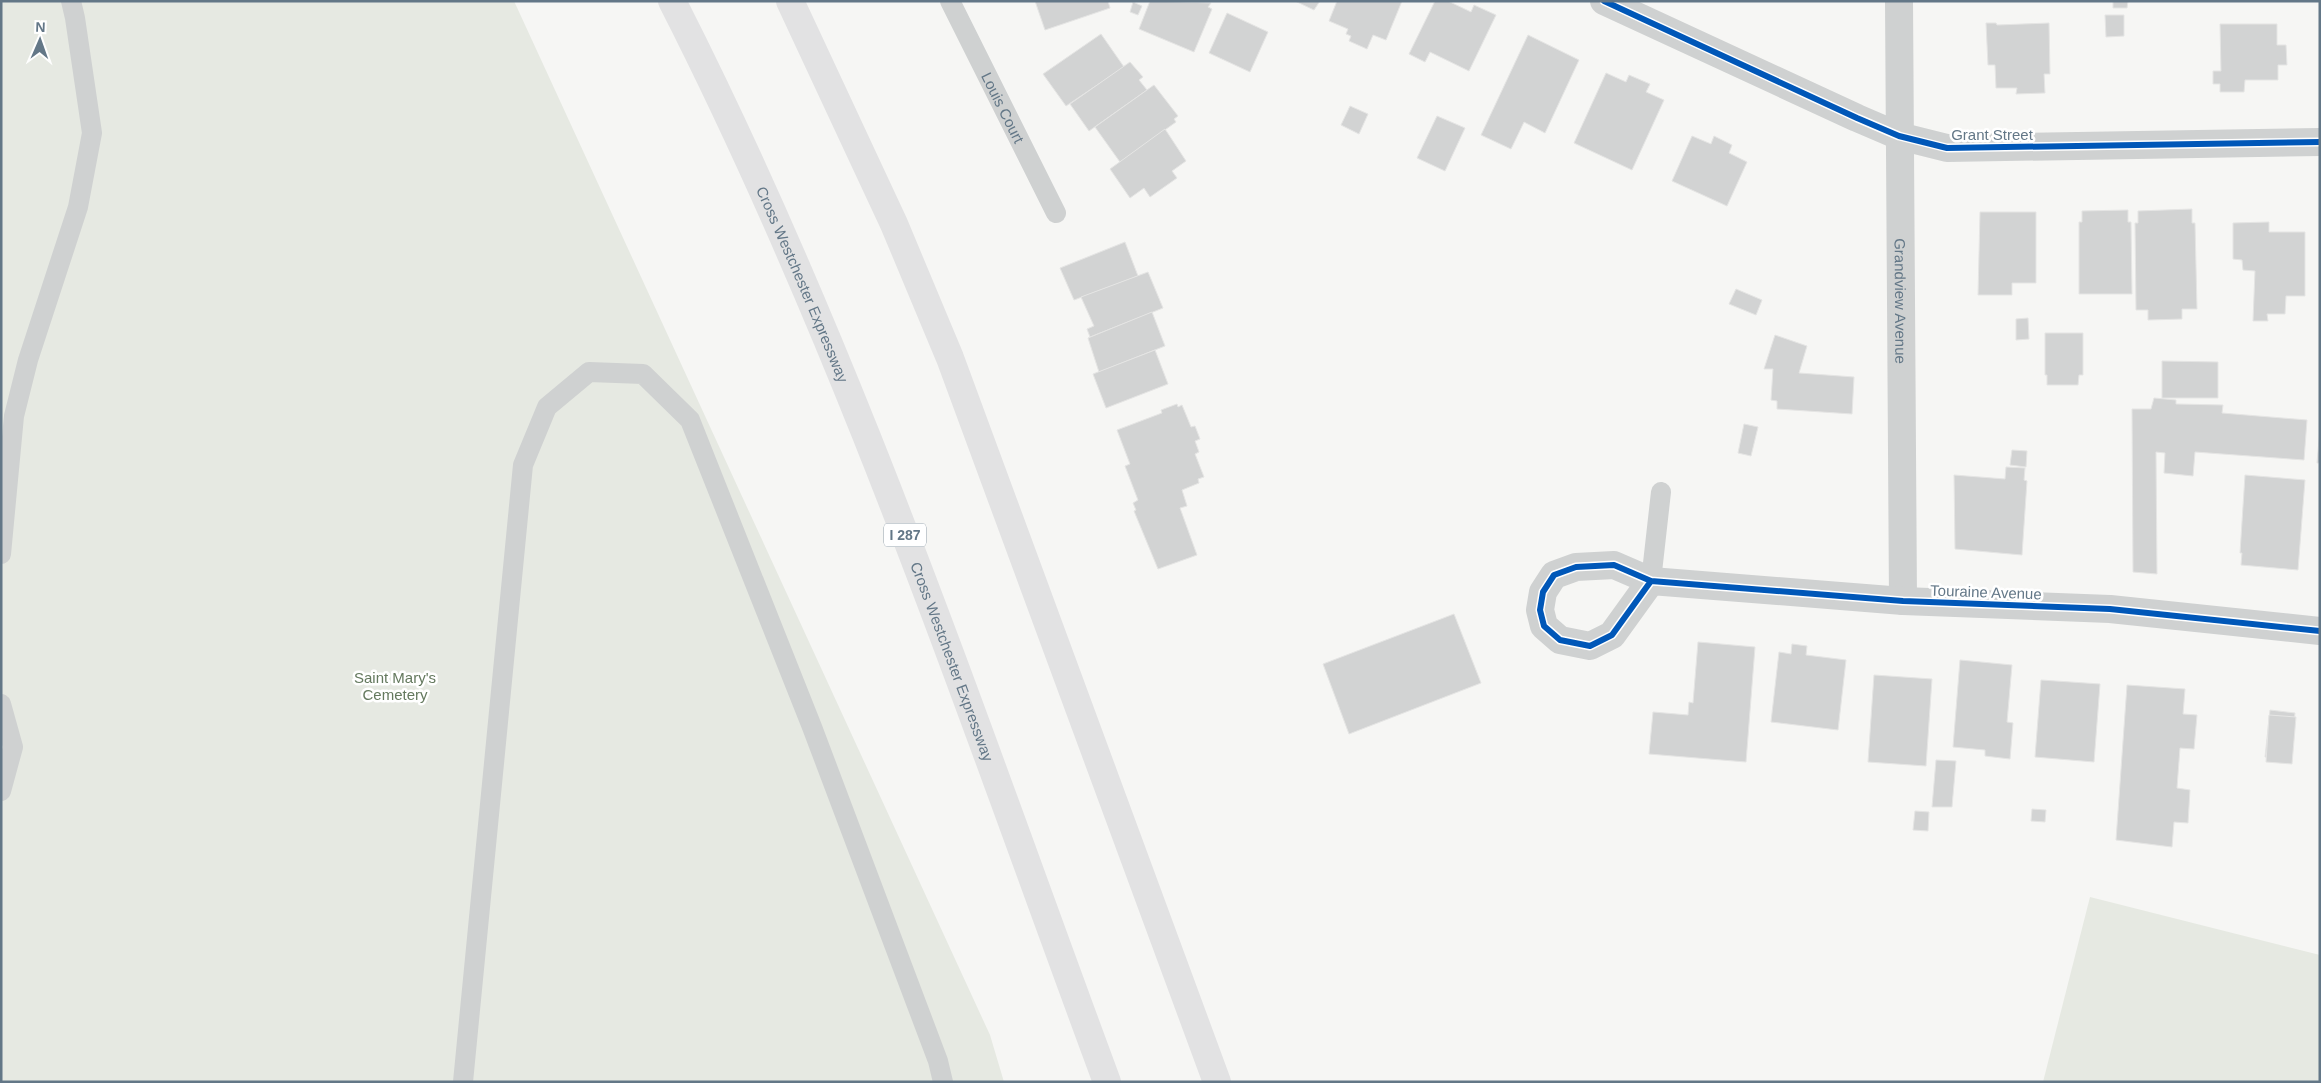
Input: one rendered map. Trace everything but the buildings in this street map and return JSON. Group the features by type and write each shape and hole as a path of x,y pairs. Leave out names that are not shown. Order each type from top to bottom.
{"highway":[{"name":"Cross Westchester Expressway","path":"672,1 767,199 852,398 1107,1082"},
{"path":"790,1 894,224 950,358 1217,1082"}],"street":[{"name":"Grant Street","path":"1604,1 1899,136 1947,148 2320,142"},
{"name":"Grandview Avenue","path":"1900,1 1899,136 1903,601"},
{"name":"Touraine Avenue","path":"1651,581 1903,601 2110,610 2320,631"}],"lane":[{"path":"1,554 14,416 28,360 78,207 92,133 76,18 71,1"},
{"name":"Louis Court","path":"950,1 1056,213"},
{"path":"464,1082 523,465 547,407 589,372 643,374 690,420 815,737 938,1061 942,1082"},
{"path":"1651,581 1661,492"},
{"path":"1,704 13,747 1,791"}],"green space":[{"name":"Saint Mary's Cemetery","path":"1,1 514,1 990,1035 1004,1082 1,1082"},
{"path":"2090,897 2320,955 2320,1082 2043,1082"}],"cycle path":[{"path":"1604,1 1857,118 1899,136 1947,148 2320,142"},
{"path":"1651,581 1612,635 1590,646 1560,640 1544,626 1540,610 1543,592 1554,575 1576,567 1614,565 1651,581 1903,601 2110,609 2320,631"}]}
